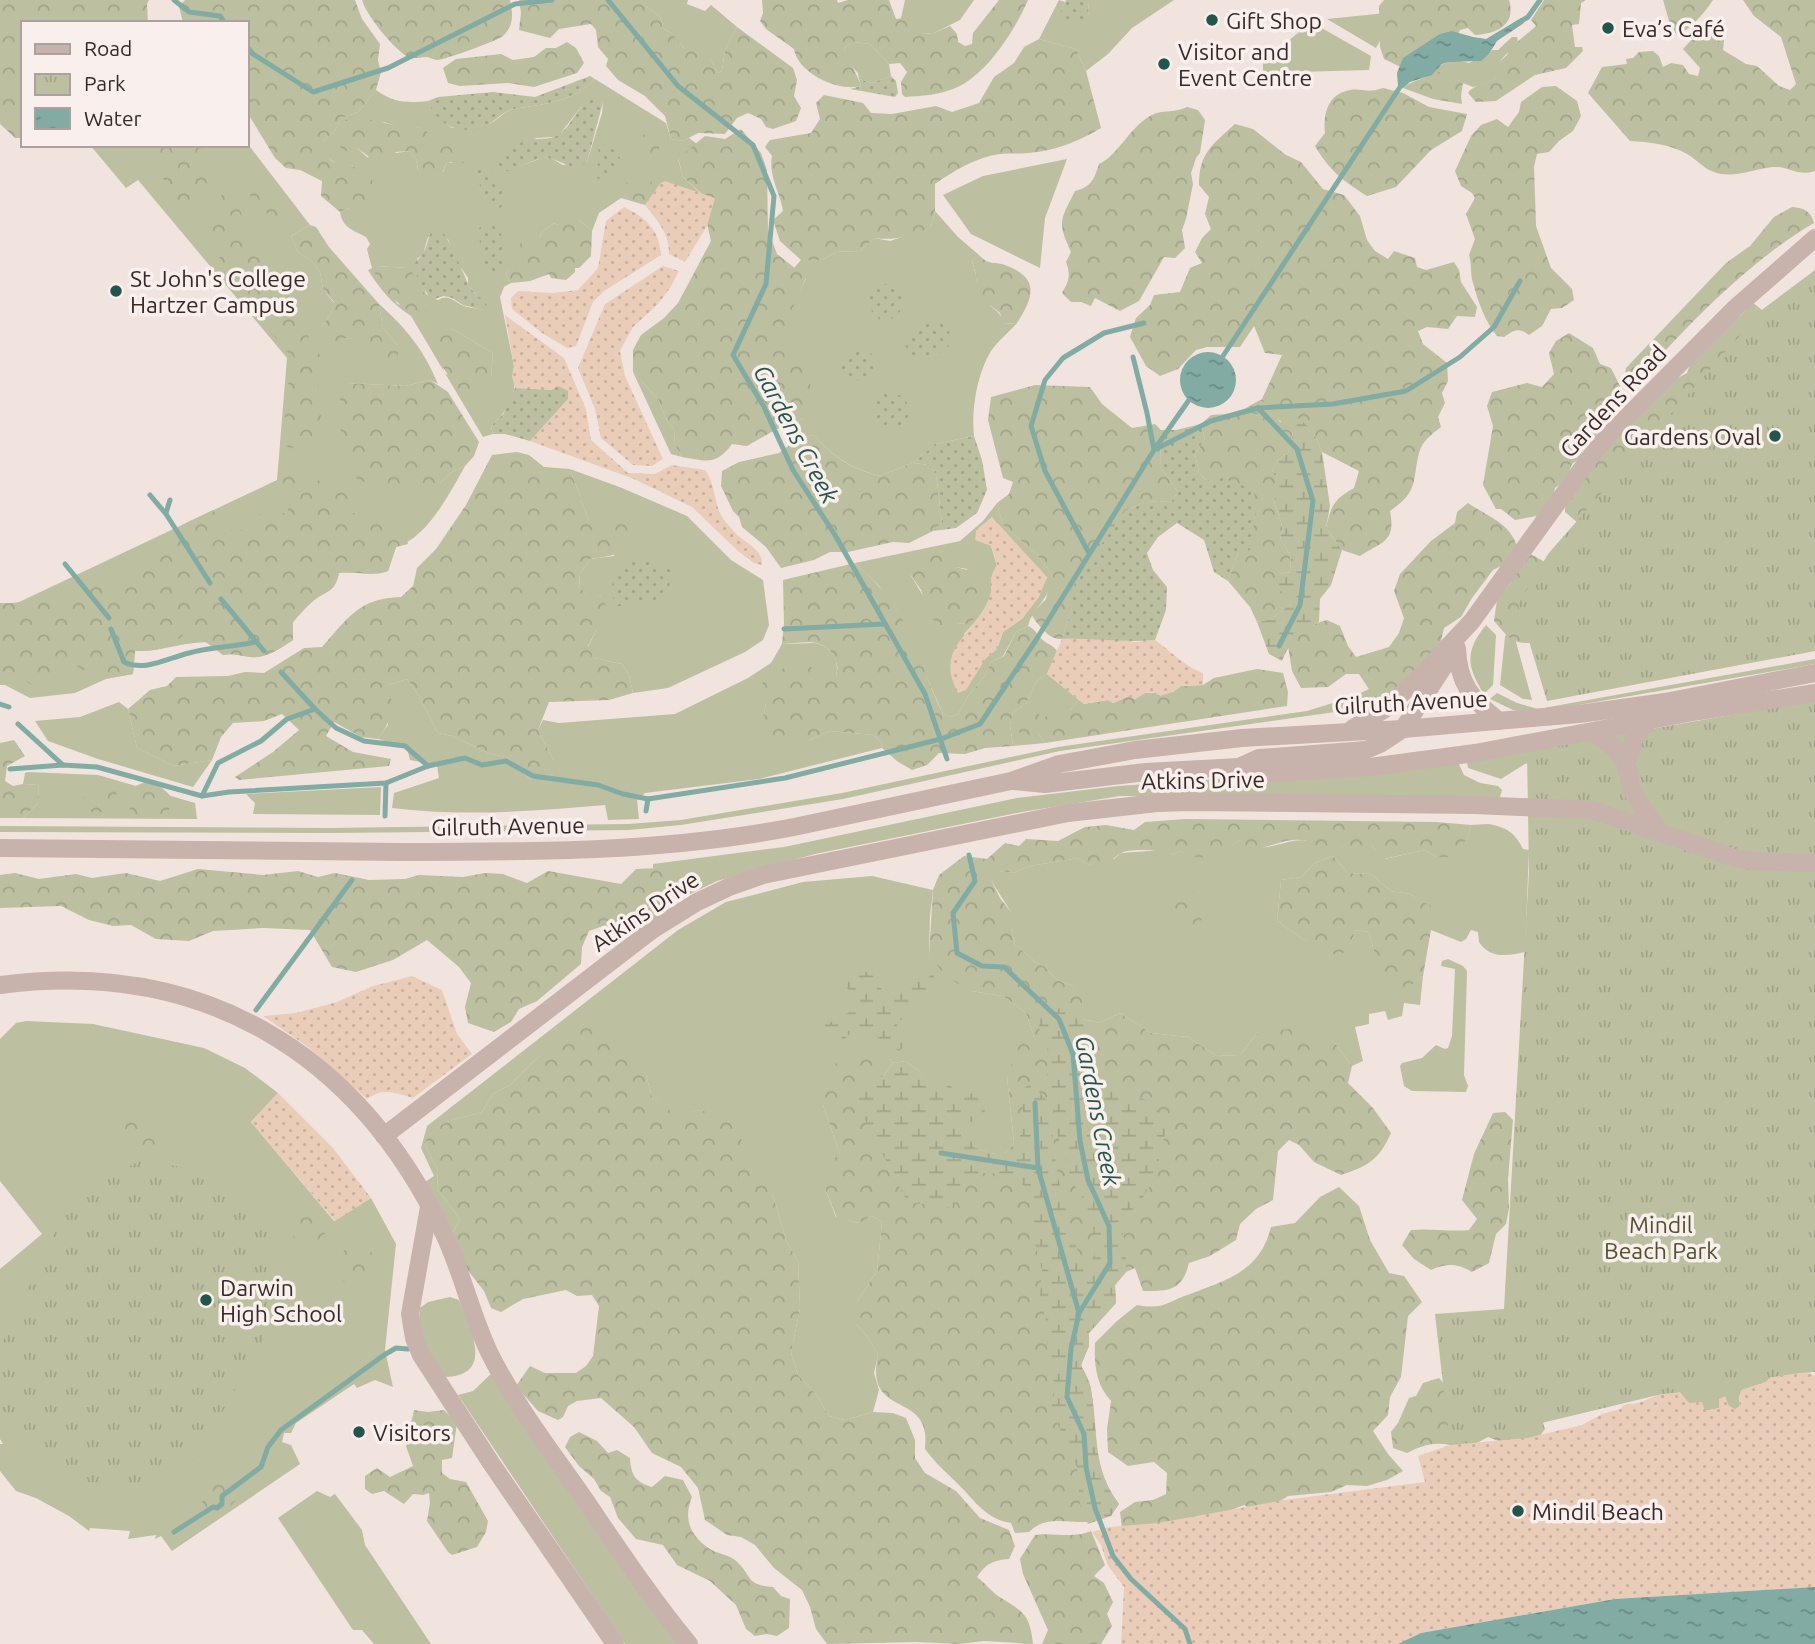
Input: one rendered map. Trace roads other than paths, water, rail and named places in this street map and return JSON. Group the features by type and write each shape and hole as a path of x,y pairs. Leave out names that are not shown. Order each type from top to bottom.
{"street":[{"name":"Gardens Road","path":"1239,767 1259,758 1366,750 1403,729 1472,621 1599,445 1734,309 1815,238"},
{"name":"Gardens Road","path":"1785,264 1815,247"},
{"name":"Gardens Road","path":"1349,730 1385,709 1427,671 1451,641 1472,621"},
{"path":"1457,648 1461,678 1476,704 1499,722"},
{"name":"Gilruth Avenue","path":"0,848 495,852 615,848 760,834 1011,781 1059,764 1135,750 1242,738 1579,715 1665,702 1815,673"},
{"name":"Gilruth Avenue","path":"1011,781 1045,784 1146,772 1239,767 1274,773 1425,761 1699,711 1815,693"},
{"path":"1660,833 1630,790 1626,763 1635,736 1665,702"},
{"path":"1593,732 1612,745 1626,763"},
{"path":"1604,812 1630,790"},
{"name":"Atkins Drive","path":"384,1136 652,930 713,894 763,875 1068,813 1157,803 1540,807 1604,812 1735,858 1815,863"},
{"path":"0,985 56,980 135,985 177,993 245,1018 276,1035 347,1093 408,1169 444,1234 489,1351 517,1403 689,1644"},
{"path":"429,1207 410,1314 414,1338 421,1354 491,1463 615,1644"}],"water":[{"path":"1521,18 1524,23 1497,41 1481,61 1442,64 1432,75 1410,82 1403,88 1398,86 1397,73 1403,58 1440,34 1452,31 1486,39"},
{"path":"1208,352 1223,357 1231,365 1236,380 1231,395 1223,403 1208,408 1193,403 1185,395 1180,380 1185,365 1193,357"},
{"path":"1815,1587 1815,1644 1398,1644 1421,1633 1615,1599"}],"waterway":[{"path":"174,0 189,12 220,16 224,21"},
{"name":"Gardens Creek","path":"248,48 313,92 388,68 515,4 552,0"},
{"name":"Gardens Creek","path":"608,0 678,86 753,145 774,196 766,284 733,355 764,407 793,470 835,535 925,694 947,759"},
{"path":"1518,23 1528,17 1540,0"},
{"path":"1223,356 1404,81"},
{"path":"1133,357 1154,450 1211,421 1258,408 1333,404 1406,391 1460,357 1494,327 1520,281"},
{"path":"1089,553 1045,471 1031,426 1045,380 1063,358 1104,333 1144,323"},
{"path":"646,811 648,799 785,778 941,739 980,724 1036,640 1154,450 1189,400"},
{"path":"1258,408 1297,449 1313,501 1300,605 1279,646"},
{"path":"150,495 166,514 210,583"},
{"path":"166,513 170,500"},
{"path":"65,564 109,618"},
{"path":"221,599 264,651"},
{"path":"784,629 884,624"},
{"path":"111,629 124,662 140,666 197,651 255,642"},
{"path":"281,672 315,709"},
{"path":"0,704 9,707"},
{"path":"202,796 218,763 261,741 287,719 315,709 336,728 364,741 405,746 428,766"},
{"path":"18,724 63,765"},
{"path":"10,769 63,765 97,767 202,796 386,783 428,766 465,758 482,765 506,761 533,776 598,785 648,799"},
{"path":"385,816 386,783"},
{"name":"Gardens Creek","path":"969,855 975,881 953,913 957,953 982,966 1004,967 1059,1019 1073,1054 1080,1141 1088,1180 1109,1226 1110,1263 1079,1313 1071,1349 1067,1397 1084,1434 1086,1467 1095,1508 1113,1556 1131,1579 1185,1629 1190,1644"},
{"path":"256,1010 352,880"},
{"path":"1035,1103 1038,1168 1079,1313"},
{"path":"941,1153 1038,1168"},
{"path":"174,1532 213,1507 217,1508 222,1504 222,1496 261,1467 268,1447 281,1430 384,1355 396,1348 408,1349"}],"place":[{"name":"Gift Shop","path":"1212,20"},
{"name":"Eva’s Café","path":"1608,28"},
{"name":"Visitor and Event Centre","path":"1164,64"},
{"name":"St John's College Hartzer Campus","path":"116,291"},
{"name":"Gardens Oval","path":"1775,436"},
{"name":"Darwin High School","path":"206,1300"},
{"name":"Visitors","path":"359,1432"},
{"name":"Mindil Beach","path":"1518,1511"}],"park label":[{"name":"Mindil Beach Park","path":"1661,1237"}]}
